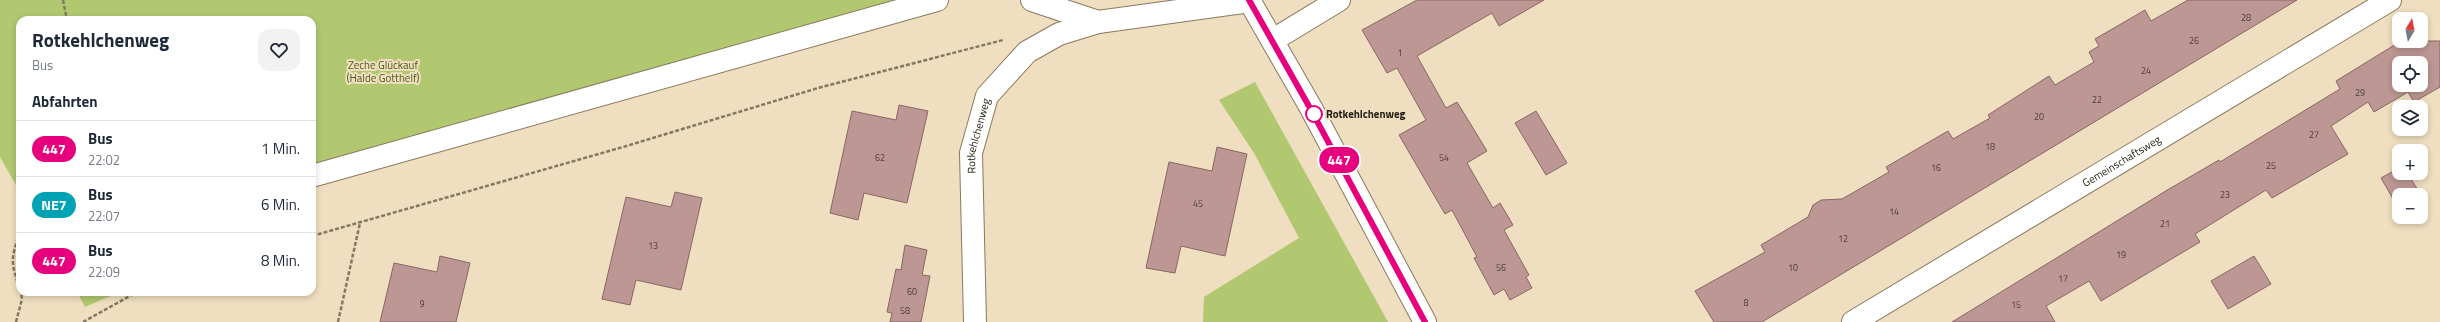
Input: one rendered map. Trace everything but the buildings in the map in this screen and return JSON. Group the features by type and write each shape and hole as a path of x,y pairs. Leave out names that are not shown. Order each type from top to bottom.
{"street":[{"path":"316,175 937,0"},
{"path":"1032,0 1098,22"},
{"path":"1250,0 1425,322"},
{"name":"Rotkehlchenweg","path":"975,322 971,153 987,96 1027,52 1059,34 1098,22 1250,0"},
{"path":"1273,40 1339,0"},
{"name":"Gemeinschaftsweg","path":"1853,322 2390,0"}],"path":[{"path":"63,0 66,16"},
{"path":"316,235 818,88 1009,38"},
{"path":"338,322 360,223"},
{"path":"16,245 11,261 16,280"},
{"path":"16,322 22,299 21,296"},
{"path":"84,322 130,296"}],"green space":[{"name":"Zeche Glückauf (Halde Gotthelf)","path":"0,0 900,0 316,164 316,16 16,16 16,185 0,157"},
{"path":"1255,82 1388,322 1203,322 1204,297 1299,238 1254,153 1219,100"},
{"path":"79,296 111,296 85,307"}],"bus line":[{"name":"447","path":"1249,0 1273,40 1425,322"}],"place":[{"name":"Rotkehlchenweg","path":"1314,114"}]}
